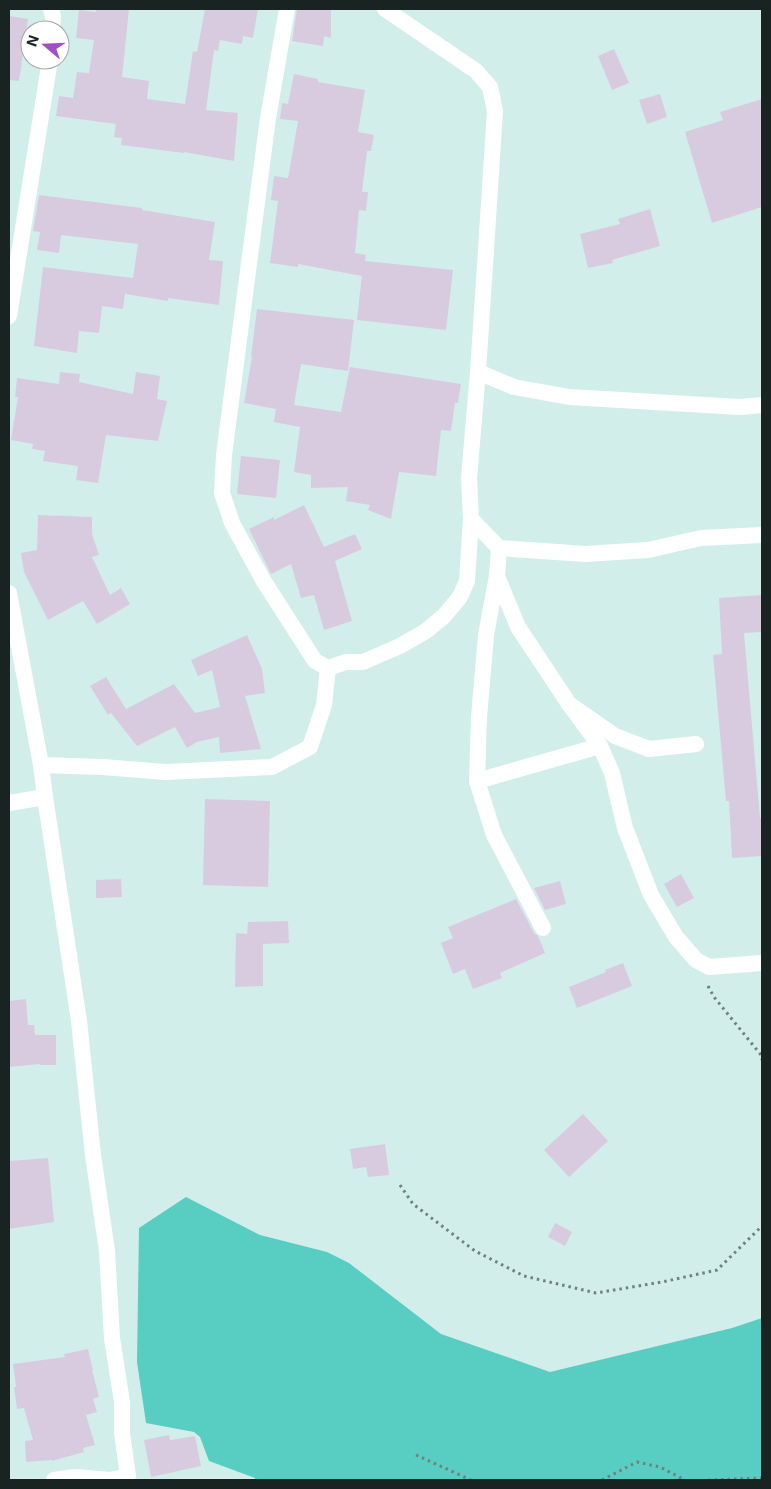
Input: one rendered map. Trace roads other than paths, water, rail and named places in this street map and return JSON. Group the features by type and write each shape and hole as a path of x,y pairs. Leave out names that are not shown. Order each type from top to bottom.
{"street":[{"path":"287,9 268,118 224,455 222,493 232,523 263,580 315,661 328,668 346,662 363,662 400,646 426,631 444,616 460,597 467,581 471,519 469,478 495,111 490,87 476,71 384,9"},
{"path":"9,313 48,70"},
{"path":"478,372 514,387 569,397 740,407 762,404"},
{"path":"471,519 499,548 585,554 648,550 702,538 762,535"},
{"path":"499,548 497,576 486,635 479,717 477,780 494,835 543,928"},
{"path":"497,576 518,627 569,704 600,746 612,773 625,828 651,895 676,937 696,960 709,967 762,963"},
{"path":"9,593 41,765 80,1021 93,1155 107,1251 112,1338 122,1402 122,1433 129,1478 110,1480 75,1477 54,1480"},
{"path":"41,765 165,772 272,767 310,747 324,705 328,668"},
{"path":"569,704 615,736 649,750 696,744"},
{"path":"477,780 600,746"},
{"path":"9,803 45,797"}]}
